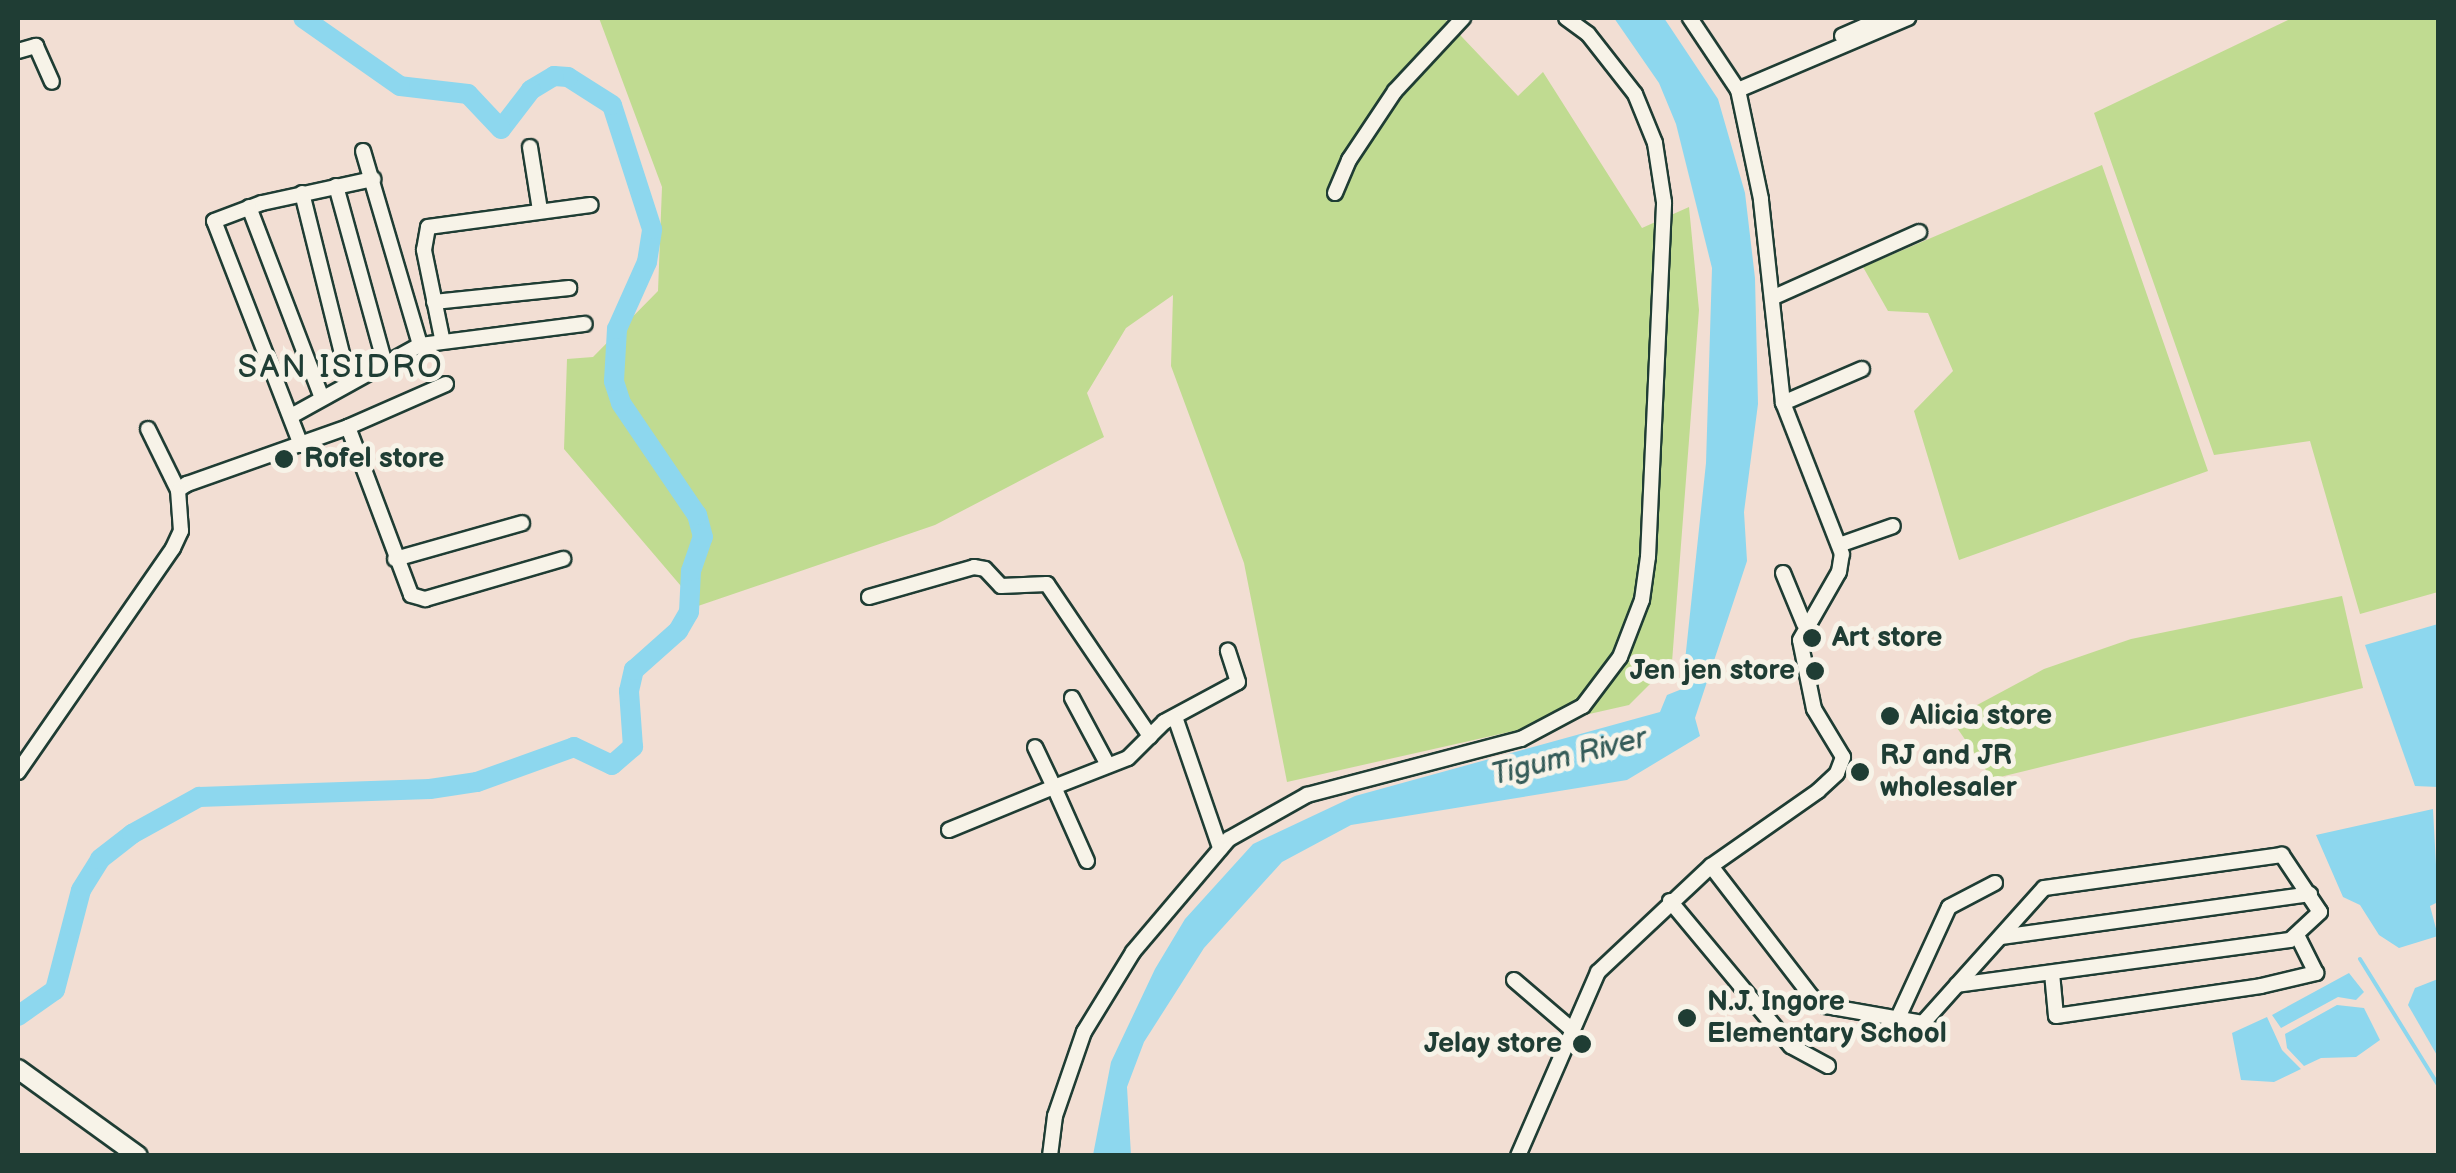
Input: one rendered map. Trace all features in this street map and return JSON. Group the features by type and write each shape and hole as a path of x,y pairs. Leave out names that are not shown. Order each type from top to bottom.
{"main road":[{"path":"18,1070 138,1156"}],"street":[{"path":"1335,193 1348,160 1395,92 1463,18"},
{"path":"1050,1156 1055,1116 1084,1032 1133,952 1220,848 1307,795 1520,739 1583,706 1620,657 1642,600 1648,557 1664,202 1655,143 1635,94 1588,34 1566,18"},
{"path":"1518,1156 1570,1028 1598,972 1711,866 1818,791 1841,766 1840,746 1814,709 1800,659 1804,624 1839,572 1840,545 1783,403 1774,297 1738,90 1690,18"},
{"path":"1738,90 1883,18"},
{"path":"1753,83 1908,18"},
{"path":"18,51 36,46 52,82"},
{"path":"530,147 540,210"},
{"path":"363,151 420,345"},
{"path":"301,445 293,415 214,221 249,206 373,179"},
{"path":"336,186 385,364"},
{"path":"302,193 349,382"},
{"path":"442,338 424,250 428,228 591,205"},
{"path":"249,206 322,398"},
{"path":"1774,297 1918,232"},
{"path":"434,302 569,288"},
{"path":"293,415 420,345 442,338 585,324"},
{"path":"1783,403 1862,369"},
{"path":"178,490 348,427 446,384"},
{"path":"348,427 410,595 425,599 563,559"},
{"path":"18,772 173,548 180,531 178,490 148,429"},
{"path":"396,559 522,523"},
{"path":"1840,545 1893,526"},
{"path":"869,597 974,568 986,569 1001,586 1047,584 1150,736"},
{"path":"1784,573 1804,624"},
{"path":"949,830 1128,758 1175,717 1238,682 1228,651"},
{"path":"1072,698 1108,765"},
{"path":"1175,717 1220,848"},
{"path":"1035,748 1087,860"},
{"path":"1711,866 1812,998 1923,1023 1957,985 2000,937 2044,888 2282,854 2320,912 2297,935 1957,985"},
{"path":"1897,1020 1949,907 1995,883"},
{"path":"2000,937 2310,894"},
{"path":"1670,901 1791,1046 1828,1066"},
{"path":"2052,974 2056,1016 2260,986 2316,972 2297,935"},
{"path":"1514,980 1570,1028"}],"green space":[{"path":"599,18 1444,18 1518,96 1543,72 1642,228 1689,207 1699,310 1672,662 1629,705 1287,782 1244,563 1171,366 1173,295 1126,328 1087,393 1104,437 935,525 698,606 564,449 567,359 593,357 658,291 662,187"},
{"path":"2292,18 2438,18 2438,592 2360,614 2310,441 2214,455 2094,113"},
{"path":"2102,165 2208,471 1959,560 1914,411 1953,371 1928,313 1888,311 1863,267"},
{"path":"2342,596 2363,688 1992,779 1951,719 2044,669 2131,639"}],"water":[{"name":"Tigum River","path":"1614,18 1664,18 1718,99 1745,193 1755,278 1758,404 1744,512 1747,561 1695,718 1700,736 1627,780 1351,825 1282,862 1204,948 1144,1042 1127,1087 1131,1155 1093,1155 1111,1062 1155,969 1185,919 1253,844 1355,796 1660,712 1667,695 1682,689 1706,463 1712,268 1676,124 1659,83"},
{"path":"2438,624 2438,787 2415,786 2365,645"},
{"path":"2433,809 2438,902 2430,906 2438,936 2399,948 2379,935 2360,905 2343,897 2316,835"},
{"path":"2349,973 2364,992 2356,1000 2338,997 2281,1028 2272,1015"},
{"path":"2438,979 2438,1057 2408,1005 2415,988"},
{"path":"2337,1005 2364,1008 2380,1040 2356,1057 2321,1058 2304,1066 2287,1048 2285,1034"},
{"path":"2267,1017 2282,1050 2301,1069 2274,1082 2241,1080 2232,1033"}],"waterway":[{"path":"18,1016 55,990 81,890 100,859 132,834 199,797 430,789 477,782 574,747 612,765 633,747 629,691 634,670 678,631 689,612 691,571 703,537 697,515 621,403 614,381 617,329 647,262 652,229 612,105 568,77 554,76 531,90 501,129 468,94 400,86 303,18"},
{"path":"2360,959 2438,1085"}],"place":[{"name":"Rofel store","path":"284,459"},
{"name":"Art store","path":"1812,638"},
{"name":"Jen jen store","path":"1815,671"},
{"name":"Alicia store","path":"1890,716"},
{"name":"RJ and JR wholesaler","path":"1860,772"},
{"name":"N.J. Ingore Elementary School","path":"1687,1018"},
{"name":"Jelay store","path":"1582,1044"}],"district":[{"name":"SAN ISIDRO","path":"341,368"}]}
